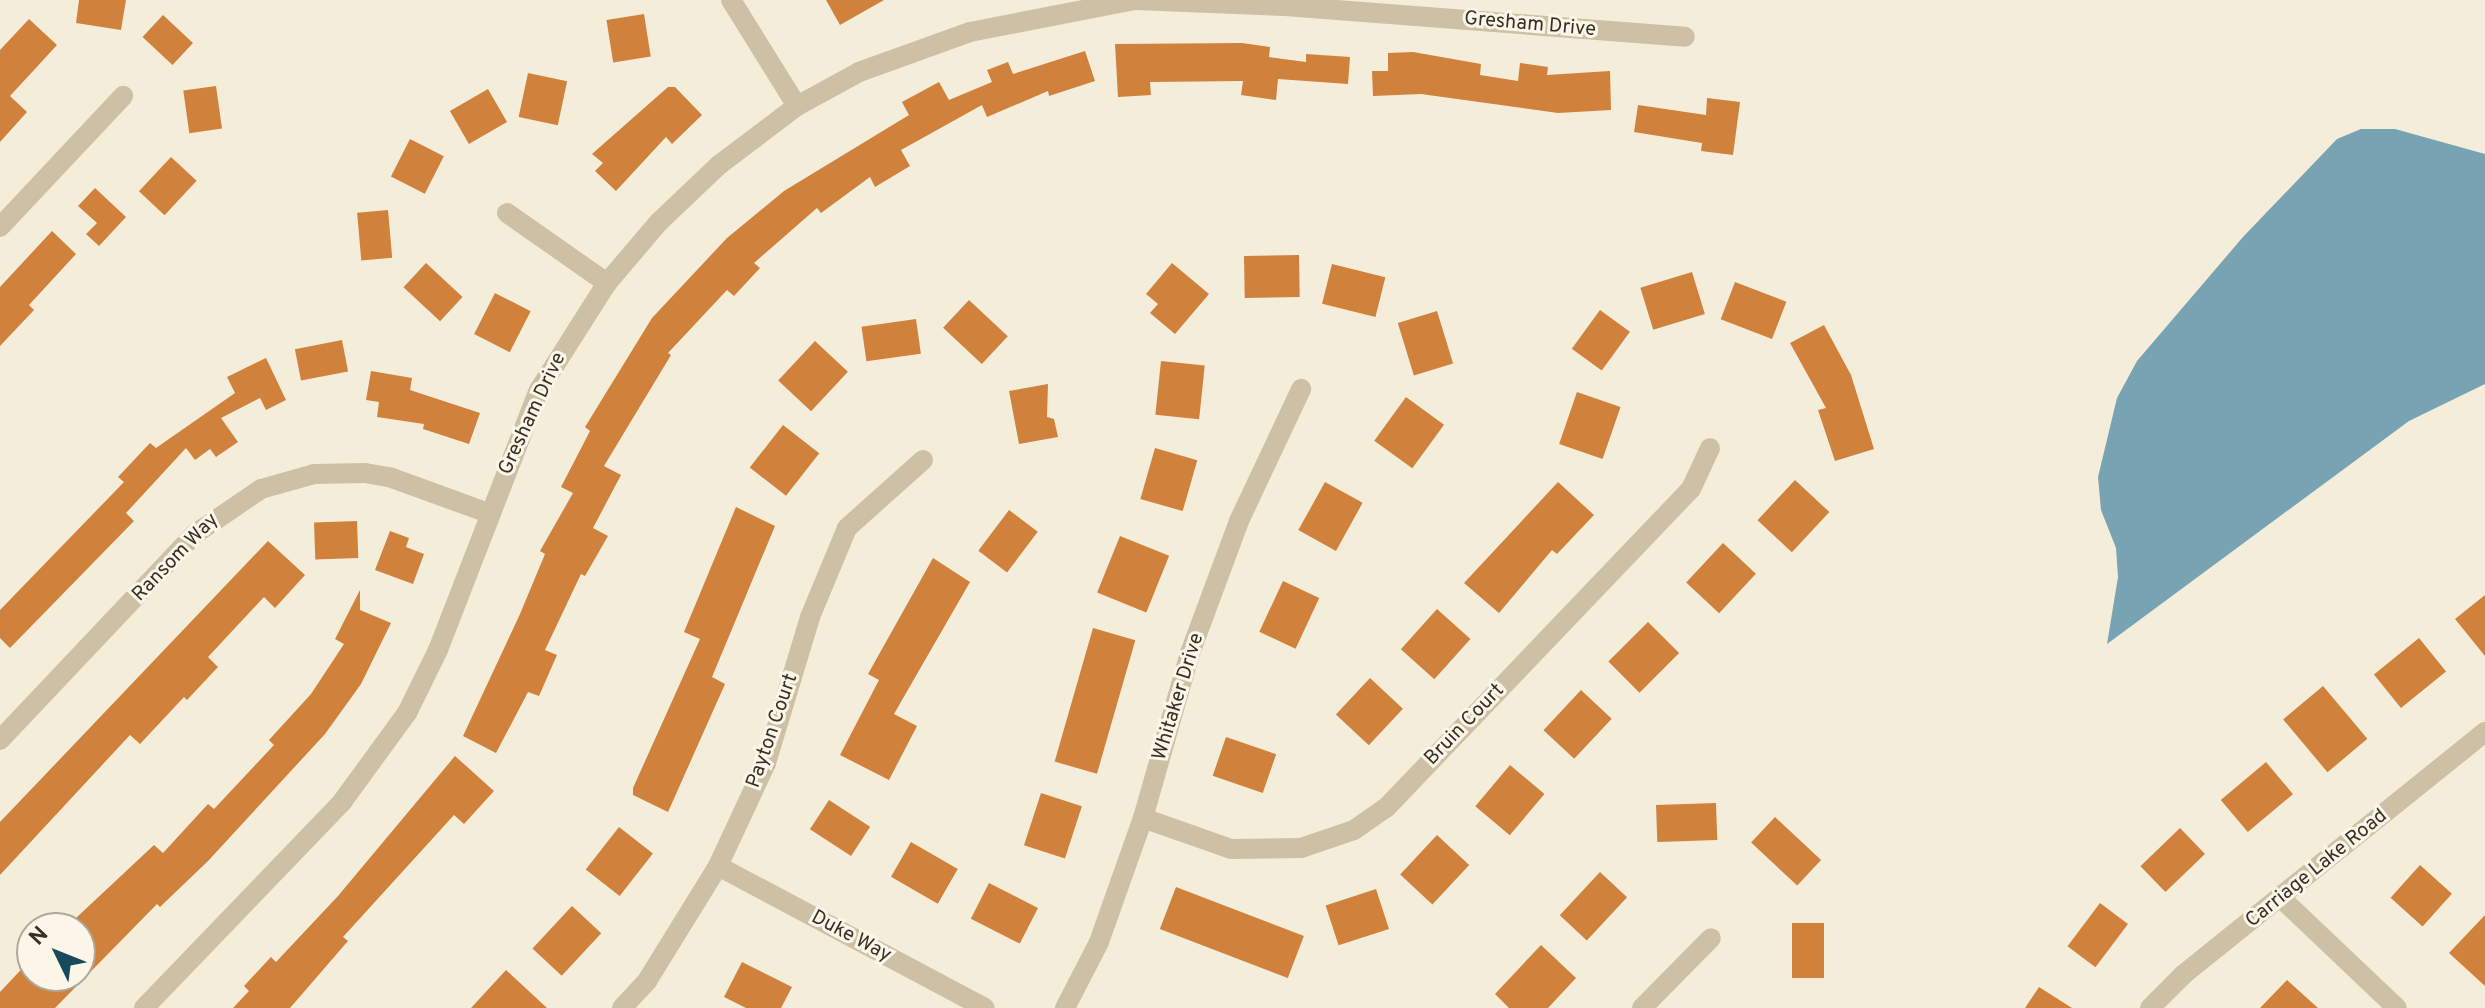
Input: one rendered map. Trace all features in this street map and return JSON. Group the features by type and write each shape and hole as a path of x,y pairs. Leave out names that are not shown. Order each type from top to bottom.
{"street":[{"path":"731,0 797,106"},
{"name":"Gresham Drive","path":"144,1008 342,802 407,713 438,650 539,390 607,283 719,165 797,106 859,72 970,32 1136,0 1285,6 1685,37"},
{"path":"0,227 123,96"},
{"path":"507,213 607,283"},
{"name":"Whitaker Drive","path":"1065,1008 1099,942 1143,818 1190,653 1239,521 1301,389"},
{"name":"Bruin Court","path":"1143,818 1231,849 1301,848 1354,830 1386,808 1691,489 1710,448"},
{"name":"Payton Court","path":"622,1008 647,981 718,866 766,763 810,617 847,528 923,460"},
{"name":"Ransom Way","path":"0,740 195,534 261,489 314,474 365,473 392,478 491,514"},
{"name":"Carriage Lake Road","path":"2150,1008 2184,974 2282,899 2485,732"},
{"name":"Duke Way","path":"718,866 985,1008"},
{"path":"2282,899 2397,1008"},
{"path":"1642,1008 1711,938"}],"water":[{"path":"2361,129 2395,129 2485,154 2485,384 2409,421 2107,644 2118,577 2116,548 2101,510 2098,477 2117,398 2137,361 2243,237 2337,139"}],"building":[{"path":"79,0 126,0 121,30 76,23"},
{"path":"826,0 884,0 840,25"},
{"path":"644,14 651,56 613,62 606,20"},
{"path":"163,15 193,43 173,65 143,37"},
{"path":"29,19 57,45 10,96 27,112 0,142 0,50"},
{"path":"1242,43 1270,47 1269,57 1306,62 1306,54 1350,57 1348,84 1278,79 1276,100 1241,95 1243,81 1150,82 1151,95 1118,97 1115,44"},
{"path":"1085,51 1095,81 1049,96 1048,91 987,117 982,105 901,150 910,166 875,187 870,177 821,213 817,208 754,263 760,268 734,296 727,290 668,353 671,355 604,466 621,475 593,528 608,536 585,576 581,574 545,650 557,655 539,696 528,692 496,753 463,736 545,554 540,551 573,493 561,487 590,431 585,427 652,318 727,238 784,191 909,115 902,102 939,82 949,100 992,82 987,70 1008,62 1013,74"},
{"path":"1413,52 1481,64 1480,75 1518,81 1520,63 1548,67 1547,75 1610,71 1611,110 1558,113 1421,94 1373,96 1372,71 1388,71 1388,53"},
{"path":"528,73 567,81 558,125 519,117"},
{"path":"216,86 222,129 189,133 183,91"},
{"path":"668,87 675,87 702,115 672,144 666,137 616,191 595,171 603,163 592,154"},
{"path":"488,89 507,122 469,144 450,111"},
{"path":"1707,98 1740,102 1733,155 1701,151 1702,143 1634,132 1638,105 1706,115"},
{"path":"410,139 444,156 425,194 391,176"},
{"path":"171,157 197,181 165,215 139,191"},
{"path":"95,188 126,217 99,246 86,234 97,223 78,206"},
{"path":"388,210 392,258 361,261 357,213"},
{"path":"52,231 76,254 29,305 34,310 0,346 0,287"},
{"path":"1299,255 1300,297 1245,298 1244,256"},
{"path":"426,263 463,297 440,321 403,287"},
{"path":"1172,263 1209,294 1175,334 1150,313 1158,304 1146,294"},
{"path":"1332,264 1385,277 1375,317 1322,304"},
{"path":"1692,272 1705,314 1653,330 1640,288"},
{"path":"1735,282 1786,302 1772,339 1721,319"},
{"path":"495,293 531,311 510,352 474,334"},
{"path":"969,300 1008,336 982,364 943,328"},
{"path":"1600,310 1630,332 1602,371 1572,349"},
{"path":"1437,311 1453,364 1414,376 1398,323"},
{"path":"916,319 921,354 866,361 862,327"},
{"path":"1824,325 1851,375 1874,449 1835,461 1818,410 1826,408 1790,343"},
{"path":"342,340 348,371 301,381 295,349"},
{"path":"815,341 848,372 811,411 778,380"},
{"path":"266,358 286,400 266,410 260,398 221,418 238,442 216,457 210,449 195,460 186,448 126,513 134,521 10,648 0,638 0,610 124,482 118,477 150,443 156,448 235,393 227,377"},
{"path":"1161,361 1205,366 1199,419 1155,415"},
{"path":"371,371 412,378 410,390 480,413 469,444 423,429 424,424 377,417 379,402 366,400"},
{"path":"1048,384 1047,417 1054,419 1058,437 1019,444 1009,391"},
{"path":"1577,392 1620,407 1603,459 1559,444"},
{"path":"1406,397 1444,425 1412,468 1374,441"},
{"path":"783,425 819,453 786,496 750,468"},
{"path":"1155,448 1197,460 1183,511 1140,499"},
{"path":"1795,480 1829,512 1792,552 1757,520"},
{"path":"1325,482 1363,503 1336,551 1298,530"},
{"path":"1558,482 1594,515 1557,554 1552,550 1499,613 1464,583"},
{"path":"736,507 775,526 712,677 725,684 668,812 633,795 633,788 700,639 684,632"},
{"path":"1009,510 1038,532 1007,572 978,551"},
{"path":"357,521 358,558 315,559 314,523"},
{"path":"390,531 409,538 406,547 424,554 413,584 375,570"},
{"path":"1120,536 1169,556 1146,612 1097,593"},
{"path":"268,541 305,575 275,608 264,597 208,657 218,667 187,700 184,697 140,744 130,735 0,875 0,822"},
{"path":"1723,543 1756,574 1719,613 1686,582"},
{"path":"933,558 970,582 894,714 917,726 889,780 840,755 879,680 868,674"},
{"path":"1283,581 1319,598 1296,649 1259,632"},
{"path":"360,590 360,610 391,623 361,684 325,734 208,861 160,907 157,904 96,966 96,912 82,912 154,845 163,853 208,804 214,809 274,745 269,740 311,694 344,644 335,639"},
{"path":"2485,595 2485,656 2455,619"},
{"path":"1437,609 1470,639 1434,679 1401,649"},
{"path":"1648,622 1679,653 1640,693 1608,662"},
{"path":"1093,628 1135,640 1097,774 1055,762"},
{"path":"2419,638 2446,671 2401,708 2374,675"},
{"path":"1370,678 1403,709 1369,745 1336,715"},
{"path":"2323,686 2367,739 2328,772 2283,719"},
{"path":"1581,690 1612,719 1574,759 1543,730"},
{"path":"1226,737 1276,754 1263,793 1213,776"},
{"path":"455,756 494,791 464,824 454,815 343,937 348,941 290,1008 233,1008 249,991 244,986 271,957 276,962 338,896"},
{"path":"2266,762 2293,794 2248,832 2221,800"},
{"path":"1510,765 1544,794 1510,835 1475,806"},
{"path":"1041,793 1082,806 1065,859 1024,845"},
{"path":"829,800 870,827 851,856 810,829"},
{"path":"1716,803 1717,840 1657,842 1656,805"},
{"path":"1775,817 1821,860 1797,886 1751,843"},
{"path":"619,827 653,853 620,896 586,870"},
{"path":"2180,828 2205,854 2165,892 2140,866"},
{"path":"1437,835 1469,865 1432,905 1400,874"},
{"path":"911,842 958,869 938,904 891,877"},
{"path":"2420,865 2452,894 2423,926 2391,898"},
{"path":"1600,872 1627,897 1587,940 1560,915"},
{"path":"989,883 1038,908 1020,944 971,919"},
{"path":"1176,887 1304,936 1288,978 1160,929"},
{"path":"1376,889 1389,929 1339,945 1326,905"},
{"path":"2100,903 2128,924 2095,967 2068,946"},
{"path":"572,906 601,933 562,976 532,948"},
{"path":"2485,915 2485,986 2449,953"},
{"path":"1792,923 1824,923 1824,978 1792,978"},
{"path":"1541,945 1576,978 1548,1008 1509,1008 1495,994"},
{"path":"742,962 792,987 781,1008 746,1008 724,997"},
{"path":"506,970 547,1008 471,1008"},
{"path":"16,975 16,992 71,992 55,1008 0,1008 0,992"},
{"path":"2287,980 2318,1008 2260,1008"},
{"path":"2039,987 2072,1008 2025,1008"}]}
